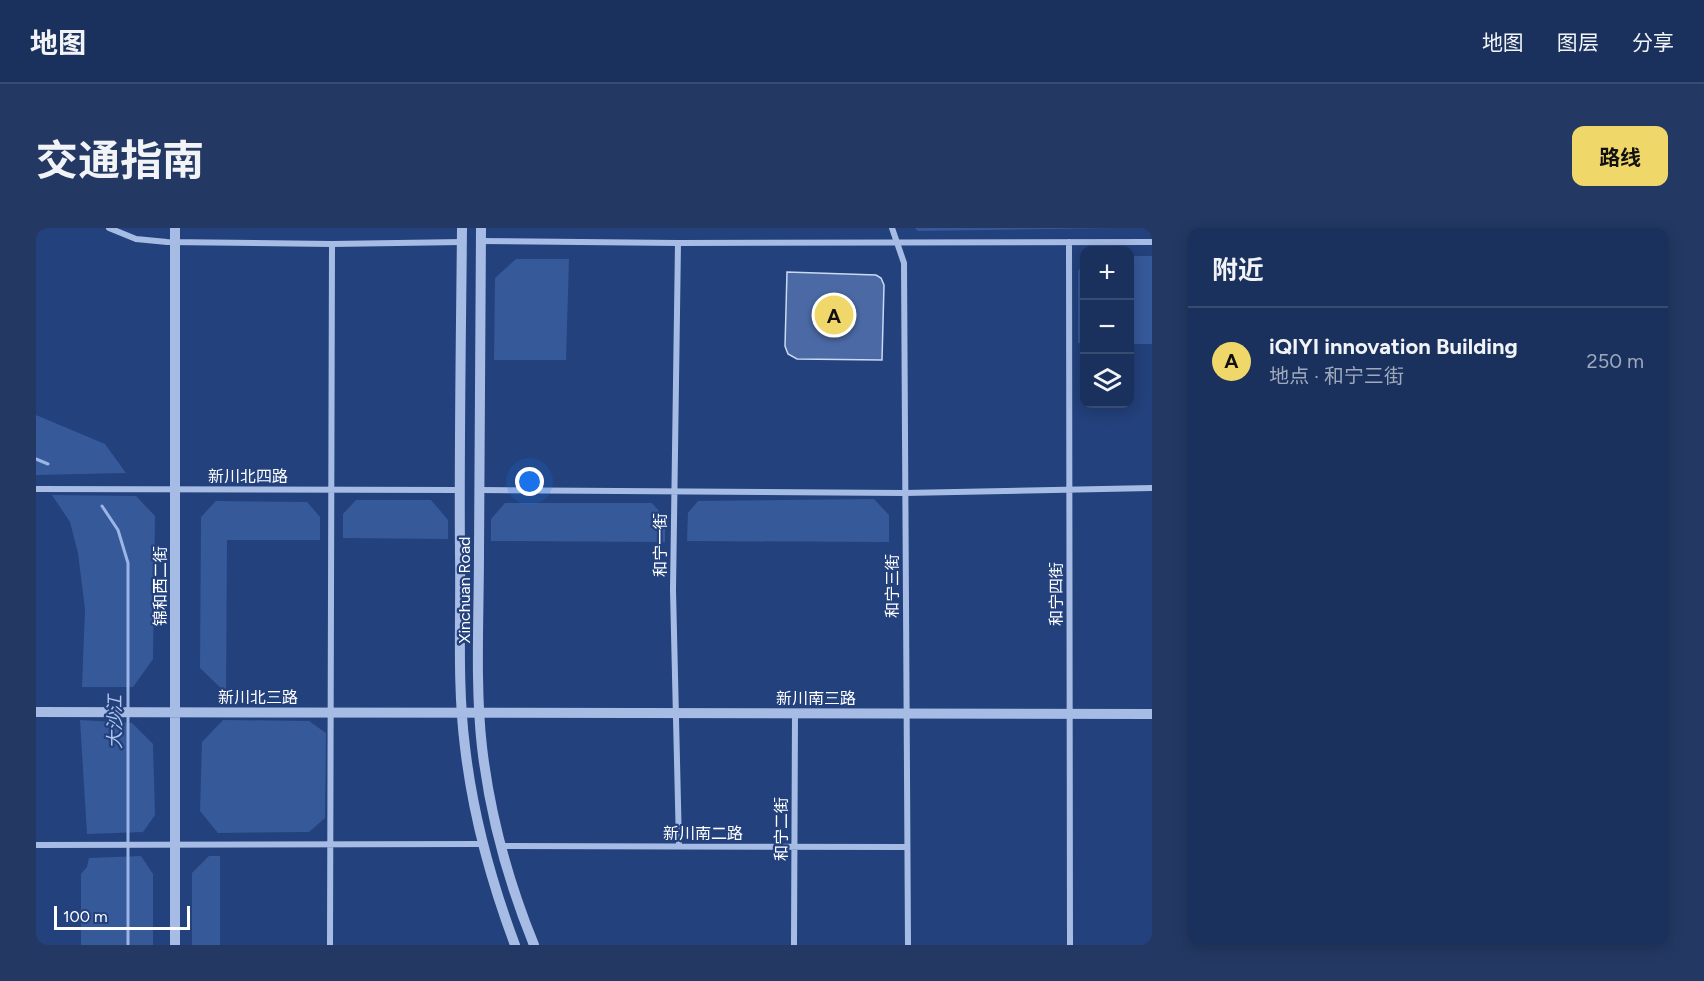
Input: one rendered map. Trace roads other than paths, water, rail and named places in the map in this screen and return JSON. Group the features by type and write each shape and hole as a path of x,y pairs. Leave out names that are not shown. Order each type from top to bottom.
{"street":[{"path":"109,228 136,239 175,242 332,244 462,242"},
{"name":"锦和西二街","path":"175,228 175,945"},
{"name":"Xinchuan Road","path":"462,228 459,490 462,712 471,786 482,844 515,945"},
{"name":"Xinchuan Road","path":"481,228 479,490 482,745 489,800 500,846 521,914 534,945"},
{"name":"和宁三街","path":"892,228 904,263 908,945"},
{"path":"481,242 1152,242"},
{"name":"和宁四街","path":"1070,242 1070,945"},
{"name":"和宁一街","path":"678,243 673,590 680,846"},
{"path":"330,945 332,244"},
{"path":"479,490 905,493 1152,488"},
{"name":"新川北四路","path":"36,489 459,490"},
{"name":"新川北三路","path":"36,711 480,712"},
{"name":"新川南三路","path":"480,712 1152,714"},
{"name":"和宁二街","path":"794,945 795,713"},
{"path":"36,845 482,844"},
{"name":"新川南二路","path":"500,846 907,847"}],"waterway":[{"path":"36,459 48,464"},
{"name":"大沙江","path":"102,506 118,530 128,563 128,945"}],"place":[{"name":"iQIYI innovation Building","path":"834,315"}]}
